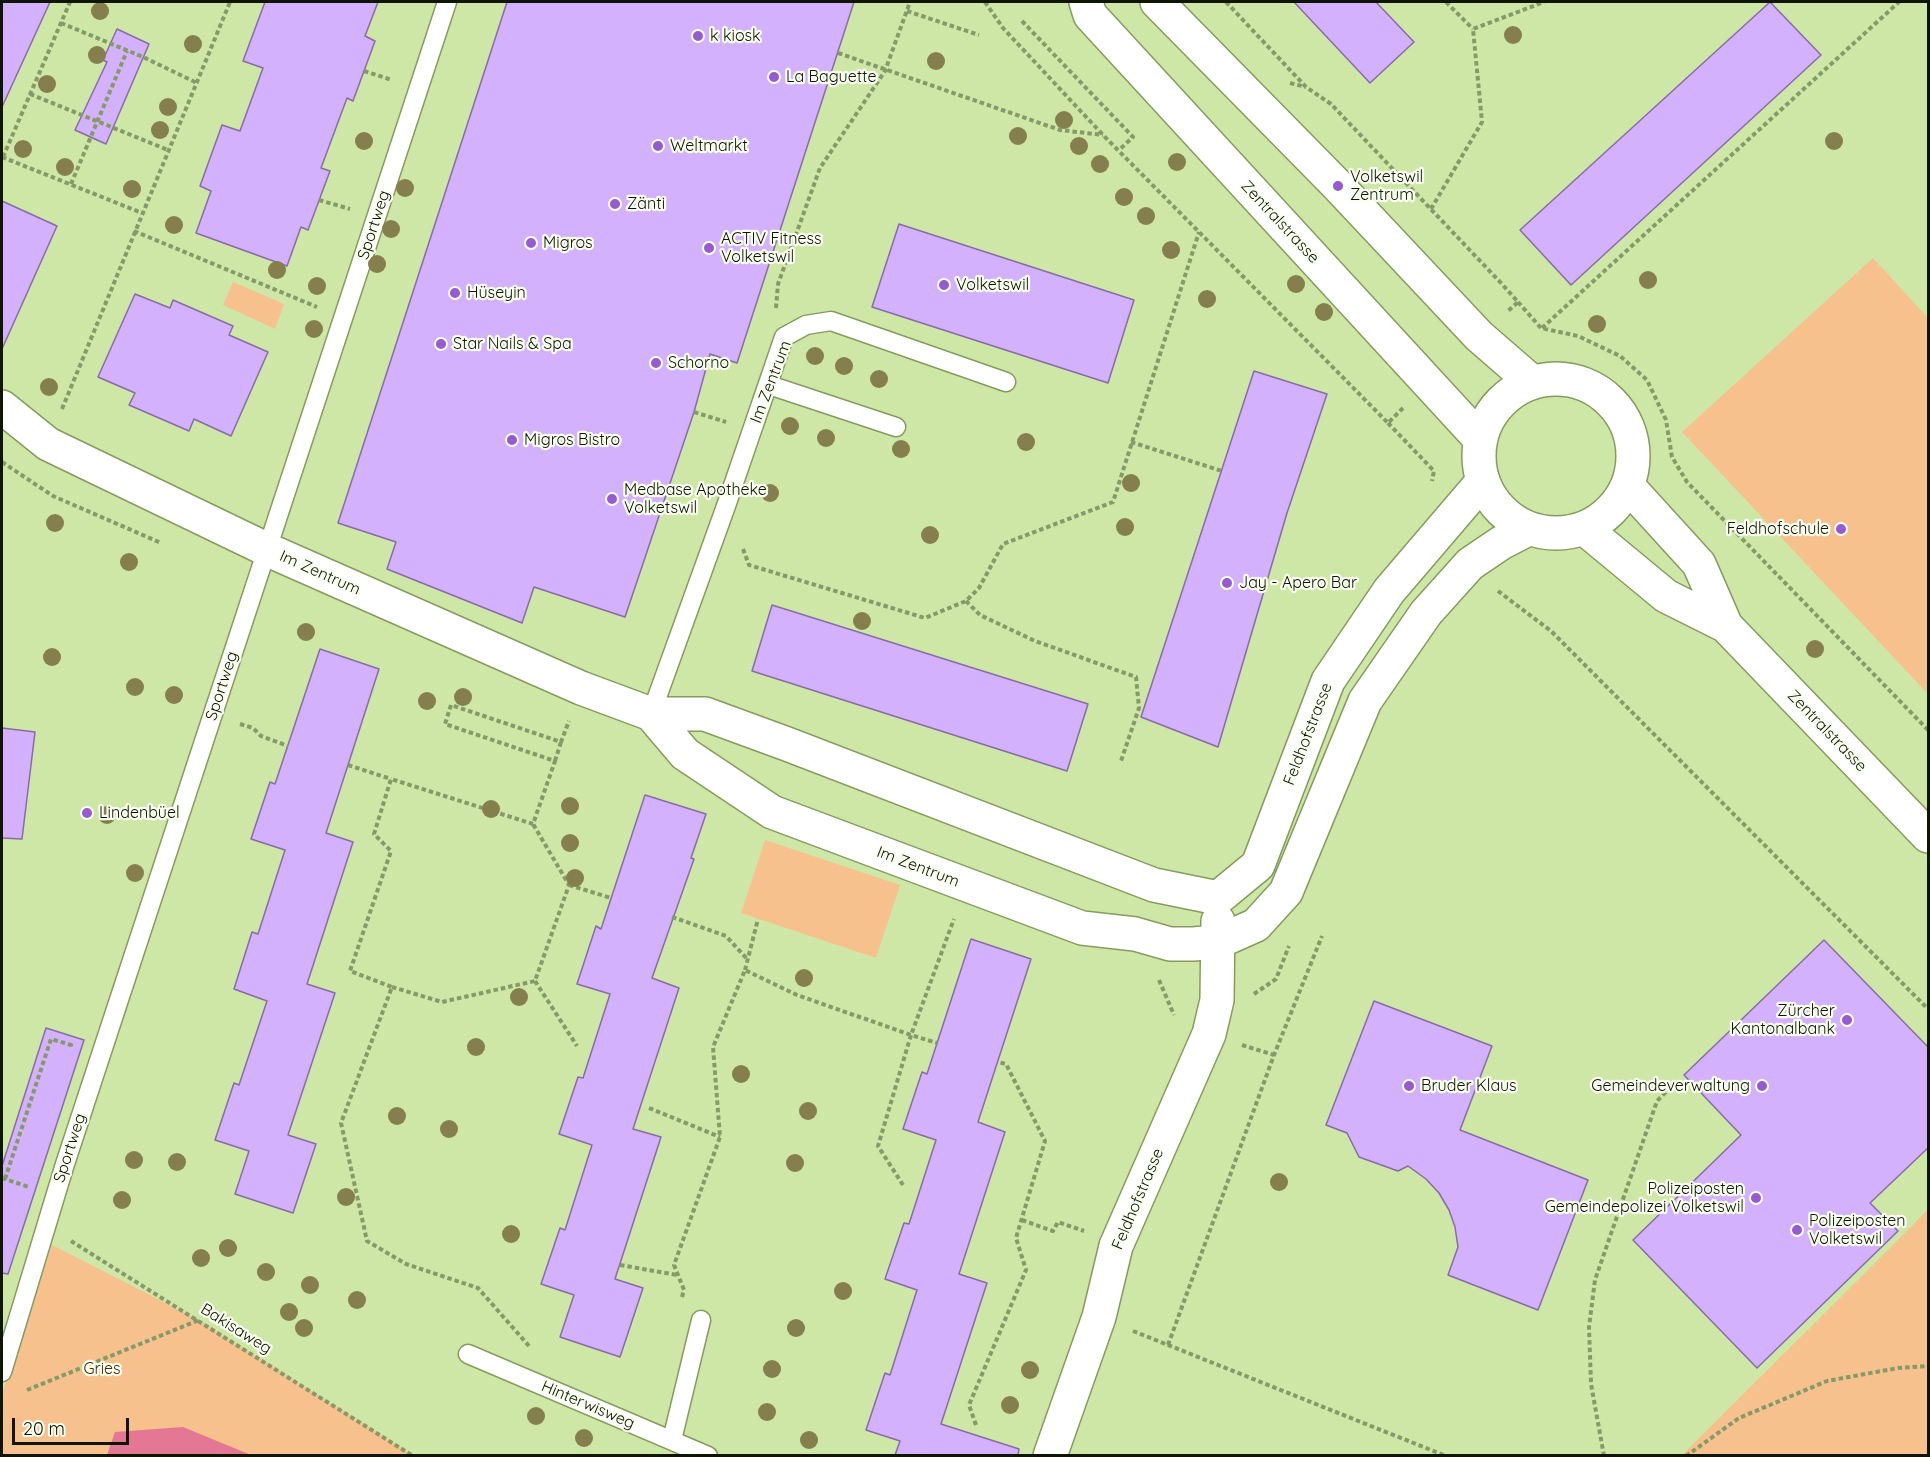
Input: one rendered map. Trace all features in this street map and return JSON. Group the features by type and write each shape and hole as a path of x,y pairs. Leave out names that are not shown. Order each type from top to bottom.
{"street":[{"name":"Zentralstrasse","path":"1086,2 1089,15 1480,439"},
{"path":"1157,2 1338,186 1479,336 1532,382"},
{"path":"1561,378 1589,386 1613,403 1629,428 1634,457 1628,486 1618,504 1603,518 1585,529 1556,534 1528,529 1508,518 1493,501 1483,481 1478,460 1480,439 1487,420 1498,404 1514,390 1532,382 1561,378"},
{"name":"Im Zentrum","path":"2,407 48,444 268,550 581,688 651,714 705,714 1154,885 1218,898"},
{"name":"Feldhofstrasse","path":"1050,1455 1099,1317 1118,1242 1209,1034 1216,1000 1218,898 1258,865 1328,681 1389,591 1483,481"},
{"name":"Zentralstrasse","path":"1628,486 1699,564 1726,626"},
{"path":"1218,942 1256,925 1286,892 1365,702 1426,613 1470,564 1501,543 1528,529"},
{"name":"Zentralstrasse","path":"1585,529 1665,596 1726,626 1929,836"},
{"name":"Im Zentrum","path":"651,714 686,754 771,812 1082,928 1135,934 1170,944 1218,942"}],"lane":[{"name":"Sportweg","path":"2,1372 45,1225 447,2"},
{"name":"Im Zentrum","path":"651,714 769,385 784,337 806,325 831,321 1006,382"},
{"path":"769,385 896,427"},
{"path":"672,1440 701,1320"},
{"name":"Hinterwisweg","path":"468,1353 708,1455"}],"path":[{"path":"70,2 2,157 142,213"},
{"path":"48,444 230,2"},
{"path":"775,317 778,284 820,168 885,71 910,2"},
{"path":"1226,2 1306,87 1331,104 1501,283"},
{"path":"1431,209 1482,122 1473,29 1446,2"},
{"path":"1473,29 1544,2"},
{"path":"1541,328 1899,2"},
{"path":"907,11 979,35"},
{"path":"1022,21 1133,137 1119,150"},
{"path":"61,23 197,82"},
{"path":"71,184 127,51"},
{"path":"838,53 1060,130 1103,135"},
{"path":"364,71 402,83"},
{"path":"30,94 168,150"},
{"path":"319,200 359,212"},
{"path":"134,231 343,317"},
{"path":"726,506 749,565 925,618 966,601 979,588 1003,544 1113,502 1199,231"},
{"path":"1518,302 1541,328 1578,336 1620,356 1647,380 1666,420 1672,457 1687,482 1929,730"},
{"path":"1388,423 1434,471 1432,482"},
{"path":"1131,442 1222,471"},
{"path":"1470,564 1487,583 1551,631 1929,1009"},
{"path":"966,601 980,615 1035,641 1136,677 1139,708 1121,761"},
{"path":"555,761 445,723 451,705 561,742"},
{"path":"213,714 253,728 261,736 288,746"},
{"path":"533,824 570,717"},
{"path":"348,765 533,824 569,885 611,898"},
{"path":"391,779 374,834 391,851 350,971 442,1002 535,981"},
{"path":"535,981 569,885"},
{"path":"903,1185 878,1146 911,1035 957,913"},
{"path":"672,917 726,936 748,960"},
{"path":"680,1301 684,1290 674,1265 720,1137 713,1047 745,970 758,919"},
{"path":"1168,1345 1274,1055 1322,936"},
{"path":"745,970 796,995 937,1043"},
{"path":"535,981 577,1046"},
{"path":"392,987 341,1123 367,1241 406,1264 478,1288 530,1348"},
{"path":"36,1189 3,1179 51,1039 71,1045 68,1056"},
{"path":"976,1425 969,1405 1026,1270 1016,1239 1045,1141 1006,1065 998,1062"},
{"path":"1604,1455 1591,1384 1589,1327 1595,1280 1658,1101 1670,1088"},
{"path":"649,1108 720,1137"},
{"path":"1022,1220 1053,1231 1058,1222 1118,1242"},
{"name":"Bakisaweg","path":"45,1225 413,1455"},
{"path":"620,1265 678,1275"},
{"path":"1099,1317 1446,1455"},
{"path":"23,1391 199,1320"},
{"path":"1686,1455 1739,1418 1827,1382 1898,1368 1929,1366"}],"green space":[{"path":"1873,258 1928,318 1928,694 1682,432"},
{"path":"233,282 284,304 275,329 223,305"},
{"path":"765,840 900,885 876,958 741,913"},
{"path":"1928,1209 1928,1455 1682,1455 1914,1224"},
{"name":"Gries","path":"52,1245 199,1320 413,1455 2,1456 2,1394"}],"shaded area":[{"path":"183,1427 251,1455 107,1455 115,1432"}],"building":[{"path":"2,2 50,2 2,107"},
{"path":"265,2 378,2 365,36 375,41 353,101 347,98 321,168 330,171 308,230 301,227 287,266 196,233 211,191 200,186 222,125 240,131 263,68 243,61"},
{"name":"Zänti","path":"507,2 854,2 737,363 710,354 694,412 625,617 534,587 522,623 387,569 396,542 338,523"},
{"path":"1294,2 1376,2 1414,42 1370,83"},
{"path":"1770,2 1821,55 1571,285 1520,230"},
{"path":"117,29 149,44 106,144 75,130 107,62 103,60"},
{"path":"2,201 57,226 2,349"},
{"path":"899,224 1134,300 1108,383 872,307"},
{"path":"135,294 170,308 173,300 233,326 229,335 268,352 231,436 194,419 189,431 129,405 135,393 98,377"},
{"path":"1254,371 1327,394 1287,513 1218,747 1141,717"},
{"path":"772,605 1088,704 1067,771 752,671"},
{"path":"320,649 379,669 326,833 353,842 307,984 335,993 288,1135 316,1144 293,1213 235,1194 249,1151 215,1140 234,1083 239,1085 267,1001 234,989 252,932 258,934 285,850 251,839 270,782 275,784"},
{"path":"2,728 35,732 22,839 2,838"},
{"path":"645,795 706,814 691,858 694,859 652,978 679,988 633,1129 661,1137 615,1279 643,1288 620,1357 560,1337 574,1295 541,1284 560,1228 565,1230 592,1145 559,1134 578,1077 583,1078 610,994 577,984 596,926 601,929"},
{"path":"971,939 1031,959 978,1122 1005,1132 959,1274 987,1283 941,1424 1019,1449 1018,1455 895,1455 900,1441 866,1430 885,1373 890,1375 917,1290 885,1279 904,1223 909,1224 936,1140 903,1129 922,1072 927,1074"},
{"path":"1824,940 1929,1048 1929,1147 1870,1203 1898,1231 1757,1368 1633,1240 1741,1135 1684,1075"},
{"path":"1374,1001 1492,1046 1460,1130 1588,1180 1538,1310 1448,1275 1458,1247 1455,1227 1449,1210 1439,1193 1426,1179 1408,1166 1398,1171 1359,1157 1347,1133 1326,1125"},
{"path":"46,1028 84,1040 8,1274 2,1273 2,1166"}],"place":[{"name":"k kiosk","path":"698,36"},
{"name":"La Baguette","path":"774,77"},
{"name":"Weltmarkt","path":"658,146"},
{"name":"Volketswil Zentrum","path":"1338,186"},
{"name":"Zänti","path":"615,204"},
{"name":"Migros","path":"531,243"},
{"name":"ACTIV Fitness Volketswil","path":"709,248"},
{"name":"Volketswil","path":"944,285"},
{"name":"Hüseyin","path":"455,293"},
{"name":"Star Nails & Spa","path":"441,344"},
{"name":"Schorno","path":"656,363"},
{"name":"Migros Bistro","path":"512,440"},
{"name":"Medbase Apotheke Volketswil","path":"612,499"},
{"name":"Feldhofschule","path":"1841,529"},
{"name":"Jay - Apero Bar","path":"1227,583"},
{"name":"Lindenbüel","path":"87,813"},
{"name":"Zürcher Kantonalbank","path":"1847,1020"},
{"name":"Bruder Klaus","path":"1409,1086"},
{"name":"Gemeindeverwaltung","path":"1762,1086"},
{"name":"Polizeiposten Gemeindepolizei Volketswil","path":"1756,1198"},
{"name":"Polizeiposten Volketswil","path":"1797,1230"}]}
